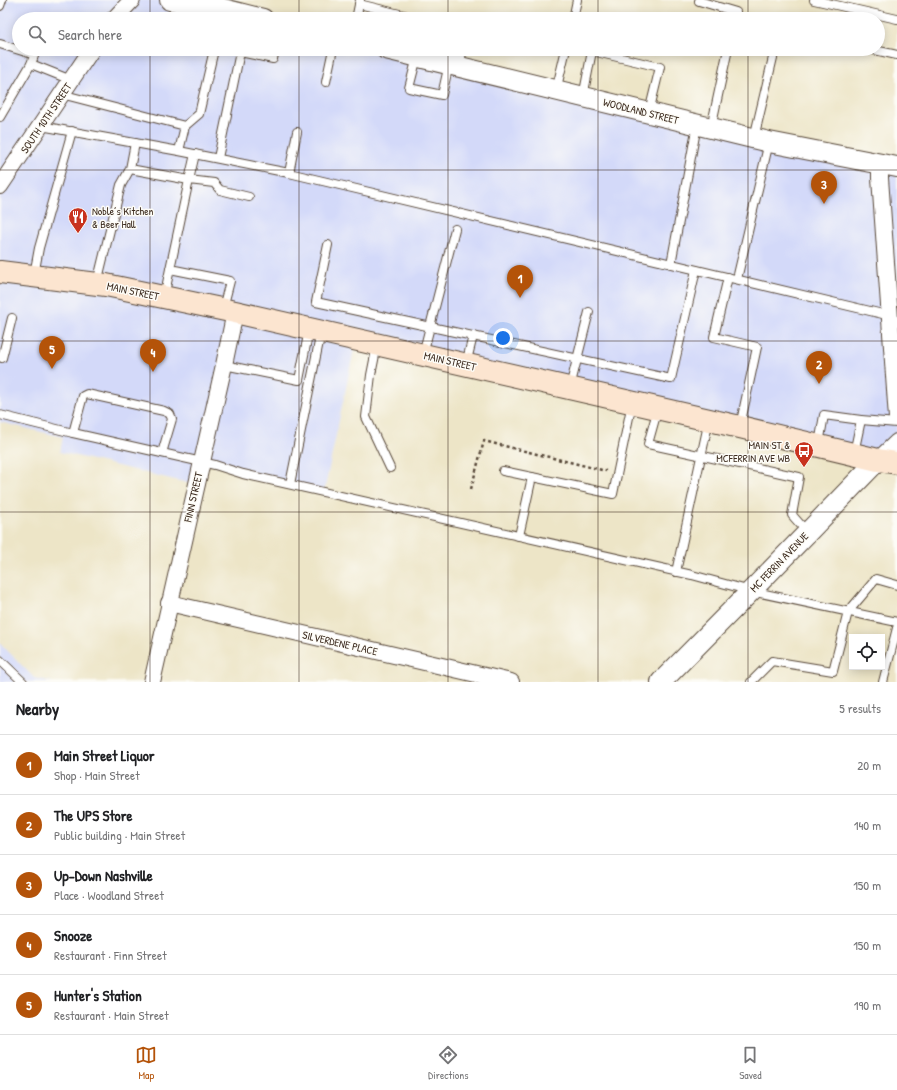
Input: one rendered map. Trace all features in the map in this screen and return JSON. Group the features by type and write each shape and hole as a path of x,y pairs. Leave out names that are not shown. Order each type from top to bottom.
{"main road":[{"name":"MAIN STREET","path":"0,272 97,284 164,297 377,344 887,461"}],"street":[{"path":"121,12 132,0"},
{"path":"170,0 201,12"},
{"name":"SOUTH 10TH STREET","path":"0,186 87,56"},
{"name":"WOODLAND STREET","path":"413,56 457,60 556,90 762,141 888,164"},
{"path":"888,164 880,178 893,316 897,418"},
{"name":"FINN STREET","path":"152,682 224,366 229,311"},
{"name":"MC FERRIN AVENUE","path":"661,682 807,532 887,461 897,442"},
{"name":"SILVERDENE PLACE","path":"169,603 510,682"}],"lane":[{"path":"0,6 2,0"},
{"path":"574,12 577,0"},
{"path":"814,0 866,12"},
{"path":"699,1 736,12"},
{"path":"358,12 360,2 395,12"},
{"path":"885,16 897,19"},
{"path":"0,44 12,48"},
{"path":"885,52 897,55"},
{"path":"0,117 31,64 34,56"},
{"path":"179,151 185,126 199,114 213,56"},
{"path":"218,158 239,56"},
{"path":"259,56 273,59 274,56"},
{"path":"326,82 332,56"},
{"path":"556,90 564,56"},
{"path":"583,97 590,56"},
{"path":"615,56 660,67 649,113"},
{"path":"670,264 704,127 726,56"},
{"path":"740,427 757,347 714,337 732,278 762,141 774,56"},
{"path":"417,57 409,88 442,95 457,60"},
{"path":"31,64 71,80"},
{"path":"61,94 185,126"},
{"path":"41,126 218,158 289,173 893,316"},
{"path":"34,276 40,248 72,131"},
{"path":"289,173 297,132"},
{"path":"97,284 121,185 130,169 135,143"},
{"path":"164,297 195,154"},
{"path":"130,169 214,183 220,190 248,197"},
{"path":"423,355 455,229"},
{"path":"328,245 316,302 671,379 696,270"},
{"path":"170,269 230,281 229,311"},
{"path":"569,388 589,312"},
{"path":"0,358 2,358 12,318"},
{"path":"224,366 299,380 315,330"},
{"path":"290,484 315,330"},
{"path":"466,365 473,336"},
{"path":"377,344 371,375 366,417 390,468"},
{"path":"73,433 82,396 87,394 164,411 170,414 172,419 162,453"},
{"path":"503,471 612,494 632,402"},
{"path":"658,408 648,444 799,477 792,515 807,532"},
{"path":"0,415 201,462 243,474 676,572 751,591 897,622"},
{"path":"818,445 824,415 860,420 897,422"},
{"path":"676,572 709,420"},
{"path":"854,454 860,420"},
{"path":"519,536 532,477"},
{"path":"751,682 772,661 833,671 848,612 876,579 897,585"},
{"path":"883,682 897,628"},
{"path":"0,660 23,682"}],"path":[{"path":"472,489 484,441 611,472"}],"shaded area":[{"path":"0,0 170,0 229,12 12,12 12,56 416,56 897,167 897,463 356,340 324,492 201,462 196,485 60,452 63,437 0,422"},
{"path":"0,643 34,678 53,682 0,682"}],"place":[{"name":"Up-Down Nashville","path":"824,204"},
{"name":"Noble’s Kitchen & Beer Hall","path":"78,234"},
{"name":"Main Street Liquor","path":"520,298"},
{"name":"Hunter's Station","path":"52,369"},
{"name":"Snooze","path":"153,372"},
{"name":"The UPS Store","path":"819,384"},
{"name":"MAIN ST & MCFERRIN AVE WB","path":"804,468"}]}
